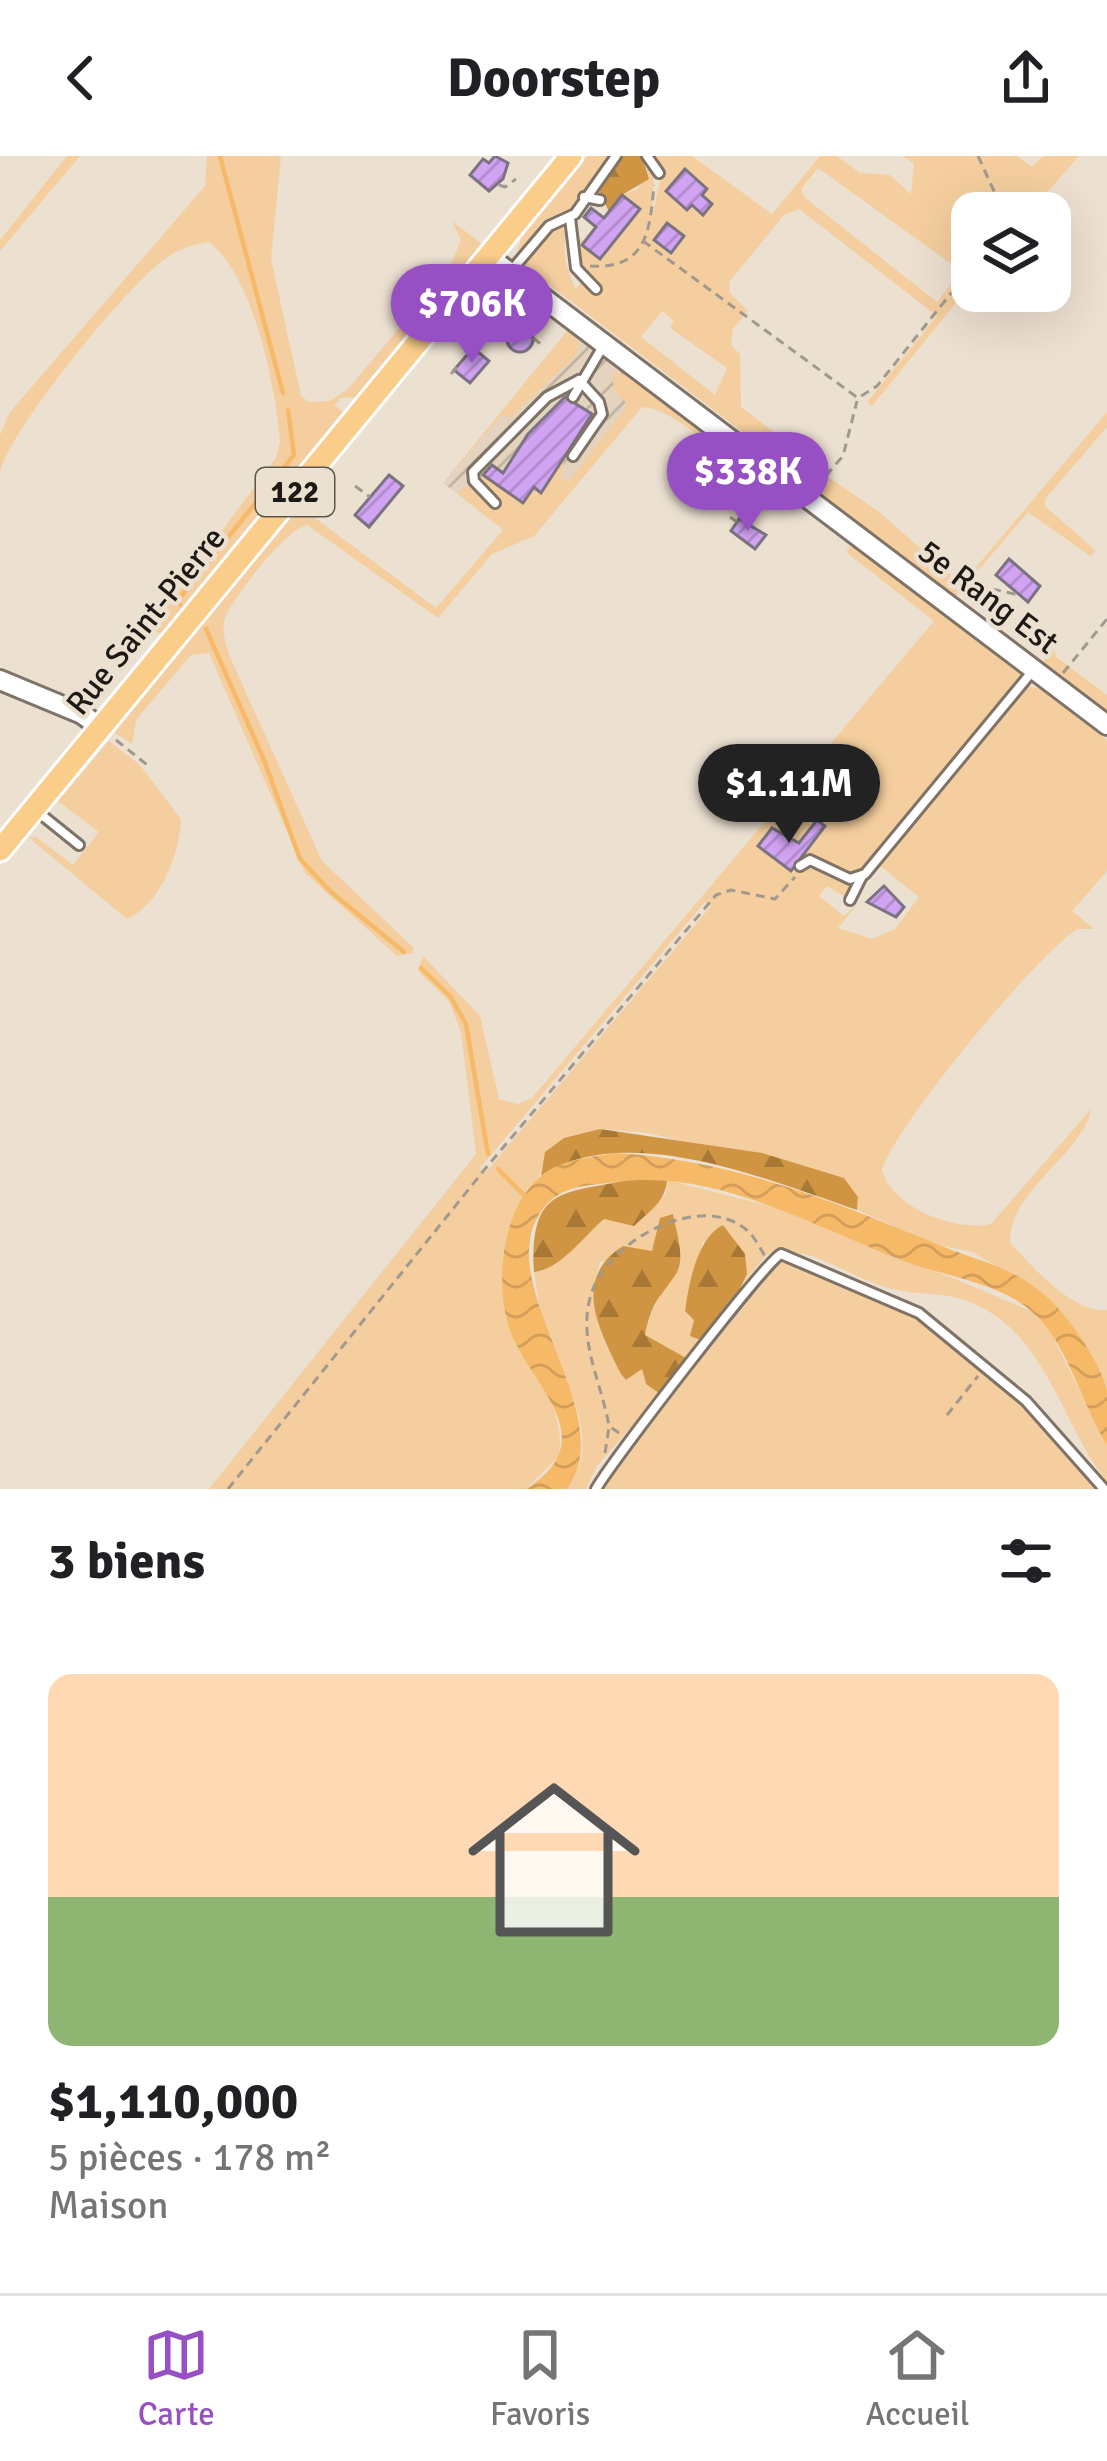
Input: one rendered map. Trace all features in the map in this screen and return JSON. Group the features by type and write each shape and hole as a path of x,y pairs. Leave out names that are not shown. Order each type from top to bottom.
{"main road":[{"name":"Rue Saint-Pierre","path":"3,840 101,728 350,408 571,156"}],"street":[{"name":"5e Rang Est","path":"488,256 1107,725"},
{"path":"0,680 82,713 101,728"}],"lane":[{"path":"596,289 576,268 568,236 570,218 616,156"},
{"path":"647,156 659,172"},
{"path":"584,197 600,200"},
{"path":"510,272 550,226 570,218"},
{"path":"573,397 578,380 605,344"},
{"path":"573,456 602,414 599,402 578,380"},
{"path":"495,503 474,482 473,472 547,397 578,380"},
{"path":"850,900 862,876 1034,670"},
{"path":"34,808 79,844"},
{"path":"800,866 810,860 850,879 862,876"},
{"path":"596,1489 632,1435 769,1262 790,1255 899,1301 987,1366 1056,1430 1104,1489"}],"path":[{"path":"978,156 994,192"},
{"path":"576,268 608,268 643,241 652,223 659,172"},
{"path":"499,184 508,187 516,179"},
{"path":"643,241 858,398"},
{"path":"806,497 843,456 858,398 877,386 951,293"},
{"path":"532,338 542,345"},
{"path":"451,374 461,362"},
{"path":"355,486 370,497"},
{"path":"730,517 737,522"},
{"path":"992,589 1019,596"},
{"path":"1054,685 1107,619"},
{"path":"101,728 151,768"},
{"path":"228,1489 470,1186 716,895 731,890 775,898 793,883 800,866"},
{"path":"632,1435 610,1426 587,1335 592,1289 607,1264 658,1228 691,1217 741,1227 769,1262"},
{"path":"947,1415 987,1366"}],"shaded area":[{"path":"67,156 80,156 0,251 0,240"},
{"path":"207,156 281,156 271,259 301,396 309,402 330,401 348,389 449,269 461,240 452,221 483,245 356,397 340,398 335,406 345,413 162,634 149,629 276,458 280,442 259,334 250,305 225,258 209,242 203,243 176,252 149,273 99,326 46,394 0,473 0,435 10,412 205,186"},
{"path":"587,156 611,156 570,217 565,251 576,289 588,274 573,246 575,233 601,259 640,209 622,195 638,189 648,168 643,158 654,170 652,219 662,170 651,156 692,156 772,214 820,156 837,156 860,173 890,175 911,194 914,164 903,156 1017,156 1032,167 1043,156 1079,156 1047,192 951,192 951,264 818,168 801,189 804,197 937,302 951,284 951,309 872,406 867,402 937,316 799,209 784,215 730,281 729,292 748,311 733,329 731,345 740,354 741,407 822,469 811,484 522,264 555,227 549,222 517,254 521,238","holes":["685,170 707,188 702,195 712,205 703,214 692,205 687,210 666,191","662,311 674,321 670,328 727,368 715,395 641,337"]},
{"path":"568,330 651,393 534,536 503,529 443,483"},
{"path":"568,330 579,340 577,354 510,418 502,415 443,483"},
{"path":"612,371 626,375 749,467 737,482 723,459 697,434 667,415 642,407 534,536 492,554 438,618 307,525 261,565 225,619 230,657 322,861 413,947 413,953 397,956 305,873 209,653 191,655 136,720 132,744 114,732 299,506 436,608 503,530 458,494 470,483 495,506 479,481 482,474 496,483 541,492 564,458 561,478 569,481 628,405 614,389"},
{"path":"1107,412 1107,427 1046,498 1045,506 1096,551 1090,556 1028,512 956,596 819,492 828,477 878,511 958,581 967,578"},
{"path":"852,545 1021,674 864,872 848,873 802,856 812,844 804,837 799,843 788,835 772,855 838,878 854,889 847,898 827,886 819,896 844,916 857,905 838,928 872,939 895,929 919,897 879,865 1028,686 1041,689 1107,740 1107,871 1072,911 1094,929 1077,929 1057,945 1001,1005 913,1116 882,1170 898,1196 927,1214 961,1224 991,1224 1092,1108 1074,1143 1021,1206 1010,1243 1067,1296 1107,1310 1107,1390 1072,1328 1042,1293 972,1252 938,1245 857,1210 858,1197 843,1178 648,1133 600,1129 546,1152 505,1266 505,1307 512,1329 545,1389 559,1432 559,1456 526,1489 209,1489 476,1154 461,1032 449,1001 418,971 423,956 480,1016 499,1099 518,1104 532,1098 934,621 846,552","holes":["705,902 711,906 485,1173 480,1168"]},
{"path":"1054,649 1056,657 1107,695 1107,710 1043,662"},
{"path":"109,741 139,764 181,819 166,876 149,902 127,919 28,837 36,837 73,865 99,832 58,801"},
{"path":"667,1180 798,1213 1031,1311 1050,1331 1107,1445 1107,1482 1035,1357 996,1316 959,1298 885,1287 819,1259 779,1251 767,1254 741,1286 746,1262 733,1242 703,1241 689,1289 703,1341 688,1359 645,1336 675,1267 673,1214 652,1251 600,1262 596,1279 595,1310 609,1350 627,1379 642,1369 646,1384 660,1394 597,1466 586,1489 567,1489 582,1453 582,1435 545,1328 534,1272 562,1259 604,1219 635,1225 666,1194"},
{"path":"787,1262 877,1296 959,1350 1032,1417 1096,1489 603,1489 619,1459 779,1264"}],"green space":[{"path":"622,156 642,156 649,179 622,195 609,212 597,186"},
{"path":"600,1129 762,1153 844,1178 858,1197 857,1210 742,1171 656,1154 614,1153 575,1160 541,1176 545,1152 564,1138"},
{"path":"636,1178 667,1180 660,1200 645,1216 634,1226 604,1219 562,1259 534,1272 538,1221 546,1207 573,1191"},
{"path":"673,1214 679,1268 654,1307 645,1335 688,1359 660,1394 646,1384 642,1369 626,1380 621,1374 598,1323 594,1289 607,1259 623,1246 652,1251 660,1218"},
{"path":"723,1225 745,1254 747,1274 733,1303 703,1341 690,1336 694,1320 685,1311 701,1251"}],"water":[{"path":"614,1153 697,1163 777,1184 1025,1281 1061,1312 1098,1368 1107,1390 1107,1445 1055,1339 1018,1301 727,1192 654,1180 616,1182 558,1195 542,1210 530,1240 531,1274 579,1424 580,1459 567,1489 526,1489 549,1470 560,1451 561,1431 556,1411 510,1330 502,1288 506,1242 512,1220 534,1182 558,1166"}],"building":[{"path":"495,156 508,163 503,179 489,191 470,175 483,159 489,163"},
{"path":"685,169 707,189 702,195 712,204 703,215 692,205 687,210 666,191"},
{"path":"622,195 640,209 600,259 582,245 596,227 584,217 591,208 604,218"},
{"path":"667,223 684,236 671,253 654,240"},
{"path":"520,326 533,339 520,352 507,339"},
{"path":"473,348 489,361 470,383 454,370"},
{"path":"565,397 592,414 541,493 534,487 523,503 483,475 492,465 503,473 528,434"},
{"path":"389,475 403,486 369,527 355,515"},
{"path":"739,519 766,535 755,549 731,531"},
{"path":"1009,559 1040,586 1028,602 996,575"},
{"path":"817,820 825,826 791,871 758,846 772,828 799,843"},
{"path":"884,886 904,907 896,917 867,902"}],"waterway":[{"path":"220,156 283,393"},
{"path":"180,605 178,600 294,455 288,410"},
{"path":"206,629 264,760 300,859 331,892 404,952"},
{"path":"421,968 450,996 466,1024 488,1154"},
{"path":"498,1169 528,1199"}]}
